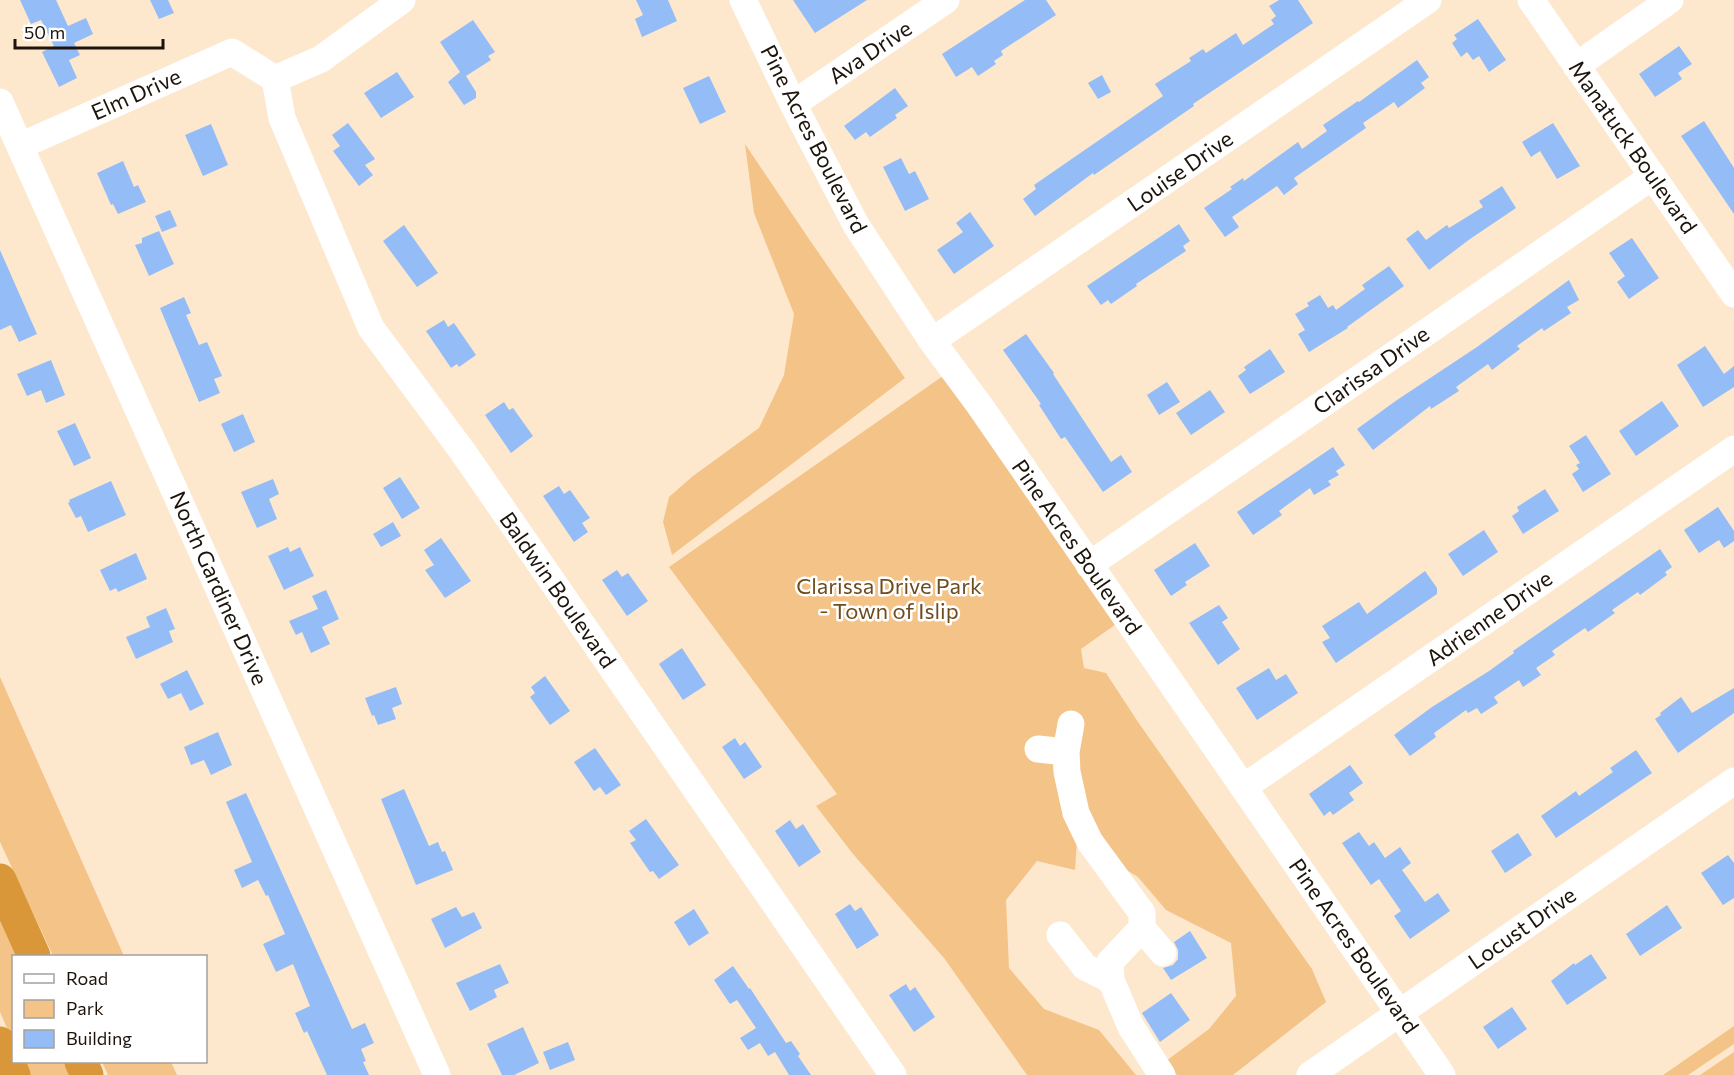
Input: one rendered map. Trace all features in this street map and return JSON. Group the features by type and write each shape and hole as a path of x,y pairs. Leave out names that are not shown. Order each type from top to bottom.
{"highway":[{"path":"0,879 33,955"},
{"path":"0,1043 14,1075"}],"street":[{"path":"275,79 321,59 402,0"},
{"name":"Pine Acres Boulevard","path":"743,0 793,104 856,225 932,341 1442,1075"},
{"name":"Ava Drive","path":"793,104 946,0"},
{"name":"Louise Drive","path":"932,341 1428,0"},
{"name":"Manatuck Boulevard","path":"1531,0 1734,294"},
{"path":"1576,66 1670,0"},
{"name":"Elm Drive","path":"20,146 232,52 275,79"},
{"name":"Baldwin Boulevard","path":"275,79 282,118 371,328 464,452 893,1075"},
{"name":"North Gardiner Drive","path":"0,102 437,1075"},
{"name":"Clarissa Drive","path":"1089,565 1653,176"},
{"name":"Adrienne Drive","path":"1244,787 1734,449"},
{"path":"1071,724 1066,752 1067,772 1076,813 1090,842 1142,913 1142,928 1162,953"},
{"path":"1038,749 1066,752"},
{"name":"Locust Drive","path":"1310,1075 1734,781"},
{"path":"1142,928 1110,962 1111,980 1131,1027 1162,1075"},
{"path":"1060,935 1085,967 1111,980"}],"green space":[{"path":"745,144 905,378 672,555 663,522 669,497 693,476 759,428 784,375 794,314 754,213"},
{"name":"Clarissa Drive Park - Town of Islip","path":"953,369 1126,617 1081,649 1084,668 1106,673 1312,969 1326,1002 1233,1075 1177,1075 1166,1061 1209,1029 1236,996 1231,943 1166,910 1138,877 1077,840 1075,870 1037,861 1006,900 1009,968 1044,1009 1099,1030 1136,1075 1027,1075 944,958 853,854 816,806 837,794 669,567"},
{"path":"0,677 124,955 53,955 0,842"},
{"path":"0,919 17,955 12,955 12,1040 0,1012"},
{"path":"1734,1026 1734,1044 1688,1075 1663,1075"},
{"path":"1734,1052 1734,1075 1700,1075"},
{"path":"22,1063 64,1063 70,1075 28,1075"},
{"path":"102,1063 171,1063 177,1075 108,1075"}],"building":[{"path":"20,0 56,0 68,26 86,18 93,34 74,43 80,55 69,60 77,78 59,87 42,52 54,46 41,20 31,24"},
{"path":"150,0 168,0 174,13 159,19"},
{"path":"636,0 668,0 677,21 642,37 635,19 643,15"},
{"path":"793,0 867,0 815,33"},
{"path":"1025,0 1046,0 1056,15 1001,51 1003,55 994,61 996,64 978,76 972,67 956,77 942,54"},
{"path":"1279,0 1298,0 1313,23 1193,104 1194,106 1094,175 1093,173 1035,216 1023,199 1036,189 1034,185 1163,96 1155,84 1191,61 1189,58 1203,49 1206,53 1236,33 1243,45 1274,24 1271,20 1276,16 1269,6"},
{"path":"1478,19 1506,60 1489,72 1479,56 1473,60 1467,52 1461,57 1452,43 1457,39 1454,35"},
{"path":"473,20 495,52 488,56 491,60 466,76 476,92 476,98 464,105 448,82 460,72 440,42"},
{"path":"1679,46 1692,64 1678,73 1682,79 1655,97 1639,74"},
{"path":"1417,60 1429,77 1421,83 1425,88 1398,108 1394,102 1363,123 1366,128 1294,178 1298,184 1284,195 1277,186 1232,217 1239,227 1225,237 1204,208 1232,189 1230,187 1243,178 1244,181 1298,142 1302,149 1327,131 1323,125"},
{"path":"397,72 414,97 381,118 364,93"},
{"path":"1102,75 1111,92 1098,99 1088,83"},
{"path":"709,76 726,112 700,124 683,88"},
{"path":"895,88 908,106 895,115 897,118 870,137 866,132 855,140 844,126"},
{"path":"1704,121 1734,168 1734,214 1681,136"},
{"path":"348,123 375,159 365,165 373,175 359,186 333,151 340,146 332,135"},
{"path":"1553,123 1580,166 1557,179 1540,151 1531,157 1522,142"},
{"path":"211,124 228,165 203,176 185,135"},
{"path":"901,158 909,174 915,171 929,199 905,211 883,167"},
{"path":"123,161 134,187 138,185 146,202 118,214 113,204 111,205 97,173"},
{"path":"1502,186 1516,208 1429,270 1406,239 1418,230 1426,240 1447,225 1449,228 1483,207 1479,201"},
{"path":"170,210 177,226 162,232 155,216"},
{"path":"970,212 994,246 954,274 937,250 963,232 956,223"},
{"path":"1179,224 1190,241 1183,246 1186,251 1136,284 1137,286 1111,304 1108,300 1101,305 1087,286"},
{"path":"404,225 438,273 417,287 383,241"},
{"path":"159,231 174,264 149,276 135,245 142,243 142,238"},
{"path":"1632,238 1659,278 1629,299 1617,282 1625,276 1609,253"},
{"path":"0,250 37,334 19,342 11,325 0,330"},
{"path":"1389,266 1404,286 1348,328 1309,352 1298,334 1305,330 1295,314 1309,306 1307,303 1320,295 1328,308 1333,305 1336,310 1365,289 1362,285"},
{"path":"1569,280 1579,300 1567,307 1571,313 1544,331 1542,328 1517,346 1520,349 1492,370 1488,364 1456,387 1459,391 1431,409 1430,406 1373,450 1357,429 1477,347"},
{"path":"184,297 191,313 186,315 199,345 207,342 222,376 214,379 220,393 199,402 160,308"},
{"path":"444,320 448,327 454,323 476,355 459,367 457,364 451,368 426,331"},
{"path":"1026,334 1111,462 1121,455 1132,472 1103,492 1065,437 1061,439 1039,405 1041,404 1003,350"},
{"path":"1705,346 1724,374 1734,366 1734,387 1703,407 1677,365"},
{"path":"1270,349 1285,372 1250,394 1238,376 1246,370 1244,367"},
{"path":"51,360 65,395 46,403 41,390 27,396 17,374"},
{"path":"1167,382 1180,402 1159,415 1147,395"},
{"path":"1210,390 1225,412 1191,435 1176,413"},
{"path":"1662,401 1679,426 1636,456 1619,431"},
{"path":"504,402 509,410 513,408 533,436 511,453 485,415"},
{"path":"243,414 255,442 234,452 221,424"},
{"path":"75,423 91,458 74,466 57,431"},
{"path":"1586,435 1611,474 1583,492 1572,474 1579,469 1576,465 1580,463 1569,446"},
{"path":"1333,447 1345,465 1336,471 1339,475 1328,481 1331,485 1314,495 1310,488 1279,511 1282,515 1253,535 1237,512"},
{"path":"400,477 420,508 402,519 383,488"},
{"path":"273,479 279,494 269,499 277,519 257,528 241,492"},
{"path":"111,481 126,515 88,532 81,516 76,518 68,503 69,500"},
{"path":"559,486 564,494 570,490 590,518 582,523 588,532 574,542 543,496"},
{"path":"1545,489 1559,511 1523,534 1512,516 1519,511 1517,507"},
{"path":"1718,507 1734,531 1734,541 1724,548 1719,540 1699,553 1684,530"},
{"path":"393,522 401,536 381,547 373,534"},
{"path":"1484,530 1498,552 1463,576 1448,554"},
{"path":"441,538 471,581 445,598 425,570 434,565 424,550"},
{"path":"1195,543 1210,566 1185,582 1187,585 1171,596 1154,570"},
{"path":"288,547 290,552 300,547 314,576 284,590 268,556"},
{"path":"1660,549 1672,567 1665,572 1667,575 1640,595 1638,592 1612,610 1615,613 1588,632 1585,628 1552,651 1555,655 1536,668 1541,675 1523,687 1519,680 1494,697 1498,703 1481,714 1477,708 1468,713 1466,710 1434,733 1436,737 1410,756 1394,735 1432,707 1489,671 1514,653 1513,651"},
{"path":"136,553 147,579 118,592 116,588 110,591 100,570"},
{"path":"617,570 622,577 628,573 648,601 627,616 602,580"},
{"path":"1425,571 1437,588 1437,594 1336,663 1322,642 1330,638 1322,626 1359,602 1367,614"},
{"path":"326,590 339,619 322,627 330,644 311,653 302,632 296,635 289,621 318,609 312,596"},
{"path":"1219,605 1228,618 1222,622 1240,649 1218,665 1189,623"},
{"path":"166,608 175,629 169,631 173,642 136,659 126,637 150,627 146,617"},
{"path":"682,648 706,685 683,700 659,664"},
{"path":"1269,668 1276,680 1286,674 1298,693 1257,720 1236,688"},
{"path":"187,670 204,704 190,711 181,693 168,699 160,684"},
{"path":"545,676 570,711 550,725 530,697 535,693 531,687"},
{"path":"396,687 402,704 392,708 396,719 378,725 365,698"},
{"path":"1734,688 1734,713 1678,753 1655,719 1661,715 1660,713 1681,697 1692,713"},
{"path":"218,732 232,765 211,775 204,760 191,765 184,747"},
{"path":"735,738 740,746 745,742 762,767 744,779 722,747"},
{"path":"595,748 621,785 606,795 600,787 594,791 574,762"},
{"path":"1636,750 1652,773 1556,838 1541,816 1576,791 1579,796 1613,772 1610,768"},
{"path":"1350,765 1363,783 1349,793 1354,800 1333,815 1330,811 1324,816 1309,794"},
{"path":"404,789 429,846 438,842 442,852 445,851 453,870 416,885 381,799"},
{"path":"246,793 352,1029 365,1023 374,1043 361,1049 366,1061 363,1062 369,1075 327,1075 307,1031 304,1033 295,1013 310,1006 293,964 276,972 263,944 285,934 268,895 266,896 258,880 242,888 234,870 252,862 226,802"},
{"path":"646,819 679,865 659,879 653,871 650,872 630,843 636,840 629,831"},
{"path":"790,820 796,829 803,824 821,852 799,867 775,831"},
{"path":"1359,832 1369,846 1374,842 1385,858 1400,847 1411,863 1402,870 1425,902 1438,893 1450,911 1410,939 1394,916 1401,911 1379,879 1371,885 1342,843"},
{"path":"1518,833 1532,855 1505,873 1491,851"},
{"path":"1728,855 1734,863 1734,898 1723,905 1701,873"},
{"path":"850,904 855,911 861,907 879,935 857,949 835,914"},
{"path":"1667,905 1682,928 1640,956 1626,934"},
{"path":"456,907 462,917 474,912 482,928 445,948 431,919"},
{"path":"694,909 709,933 689,946 674,922"},
{"path":"1190,931 1207,958 1171,980 1163,968 1173,965 1178,959 1178,950 1174,942"},
{"path":"1591,954 1607,978 1567,1005 1551,981 1574,963 1575,965"},
{"path":"500,964 509,983 494,990 497,997 470,1011 456,983"},
{"path":"733,966 786,1043 791,1041 811,1075 789,1075 775,1052 768,1056 760,1043 748,1050 740,1038 756,1028 737,1000 730,1004 714,980"},
{"path":"906,984 910,991 915,987 935,1017 914,1032 889,995"},
{"path":"1171,993 1190,1020 1160,1042 1142,1013"},
{"path":"1512,1007 1527,1029 1498,1049 1483,1027"},
{"path":"523,1027 539,1063 514,1075 502,1075 487,1044"},
{"path":"568,1042 575,1060 550,1070 543,1052"}]}
